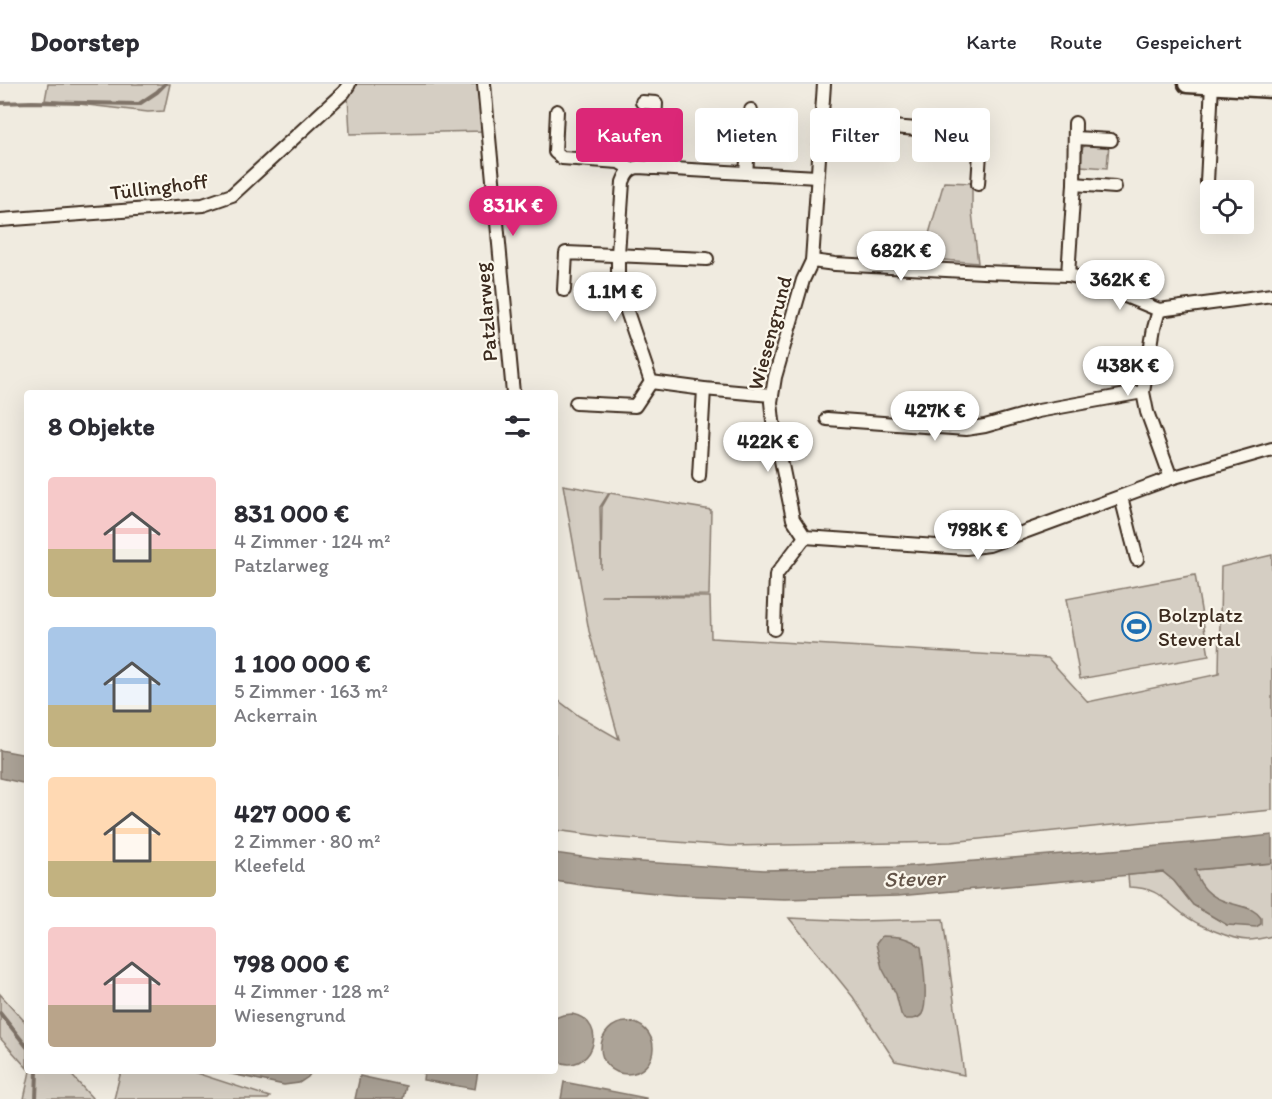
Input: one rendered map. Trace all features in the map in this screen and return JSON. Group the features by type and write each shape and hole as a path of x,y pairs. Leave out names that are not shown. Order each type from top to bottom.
{"main road":[{"path":"1187,84 1272,89"}],"street":[{"name":"Tüllinghoff","path":"0,220 203,205 232,195 344,92 349,84"},
{"name":"Patzlarweg","path":"484,84 513,390"},
{"name":"Wiesengrund","path":"822,108 824,84"},
{"path":"1207,180 1212,85"},
{"path":"642,102 656,103 653,168"},
{"path":"557,111 555,152 562,158 619,162 631,169"},
{"path":"1068,275 1074,184 1075,123"},
{"path":"900,128 981,137 978,184"},
{"path":"1075,138 1111,140"},
{"path":"746,173 747,162"},
{"name":"Wiesengrund","path":"805,537 793,519 773,421 771,394 803,280 812,261 818,162"},
{"path":"651,382 618,285 622,182 626,175 631,169 638,167 817,177"},
{"path":"1074,184 1115,187"},
{"path":"564,290 566,253 707,259"},
{"path":"812,261 1068,275 1082,278 1159,310 1272,295"},
{"path":"1159,310 1143,392 1147,412 1172,478"},
{"path":"651,382 771,394"},
{"path":"576,403 635,406 651,382"},
{"path":"699,476 704,389"},
{"path":"827,419 966,429 1038,411 1143,392"},
{"path":"774,629 776,574 805,537 966,548 989,545 1172,478 1272,449"},
{"path":"1121,497 1137,559"}],"shaded area":[{"path":"48,84 170,84 164,111 148,112 45,100"},
{"path":"355,84 480,84 484,131 350,134 348,95"},
{"path":"1091,143 1109,144 1107,168 1081,166 1082,149"},
{"path":"944,182 972,183 972,212 978,263 922,258"},
{"path":"563,485 609,493 600,507 601,569 602,507 610,493 711,510 709,595 601,596 710,597 711,638 1048,658 1088,702 1219,674 1221,567 1272,555 1272,810 951,842 731,846 608,837 558,830 558,700 579,716 619,739 589,631"},
{"name":"Bolzplatz Stevertal","path":"1195,575 1209,656 1080,679 1066,599"},
{"path":"1272,863 1272,936 1257,939 1241,939 1214,931 1189,918 1153,892 1129,887 1128,875 1163,872 1174,881 1193,905 1227,925 1249,908 1215,898 1202,887 1194,870"},
{"path":"789,918 858,921 943,919 964,1075 895,1061 853,997"},
{"path":"0,994 24,1021 24,1065 0,1038"},
{"path":"29,1074 71,1074 93,1099 24,1099"},
{"path":"120,1074 199,1074 270,1097 268,1099 114,1099"}],"water":[{"path":"0,750 24,754 24,783 0,778"},
{"name":"Stever","path":"1272,835 1272,863 1195,870 1201,884 1210,894 1222,901 1256,913 1261,918 1261,924 1256,927 1227,925 1193,905 1174,881 1163,872 898,896 785,899 676,895 558,881 558,853 596,859 764,870 899,867"},
{"path":"882,936 903,938 921,947 925,1000 922,1014 914,1019 904,1019 896,994 882,968 876,944"},
{"path":"572,1014 584,1019 591,1027 594,1037 592,1047 587,1056 578,1062 568,1064 558,1061 558,1017"},
{"path":"627,1022 637,1024 645,1030 651,1038 653,1048 651,1058 645,1066 637,1072 627,1074 617,1072 609,1066 603,1058 601,1048 603,1038 609,1030 617,1024"},
{"path":"231,1074 310,1074 299,1083 284,1085"},
{"path":"424,1074 478,1074 475,1089 423,1080"},
{"path":"360,1076 406,1086 403,1099 355,1099"},
{"path":"564,1082 646,1098 646,1099 561,1099"}],"waterway":[{"path":"0,103 139,104 165,84"},
{"path":"0,1013 24,1043"},
{"path":"36,1099 37,1074"}],"place":[{"name":"Bolzplatz Stevertal","path":"1137,627"}]}
